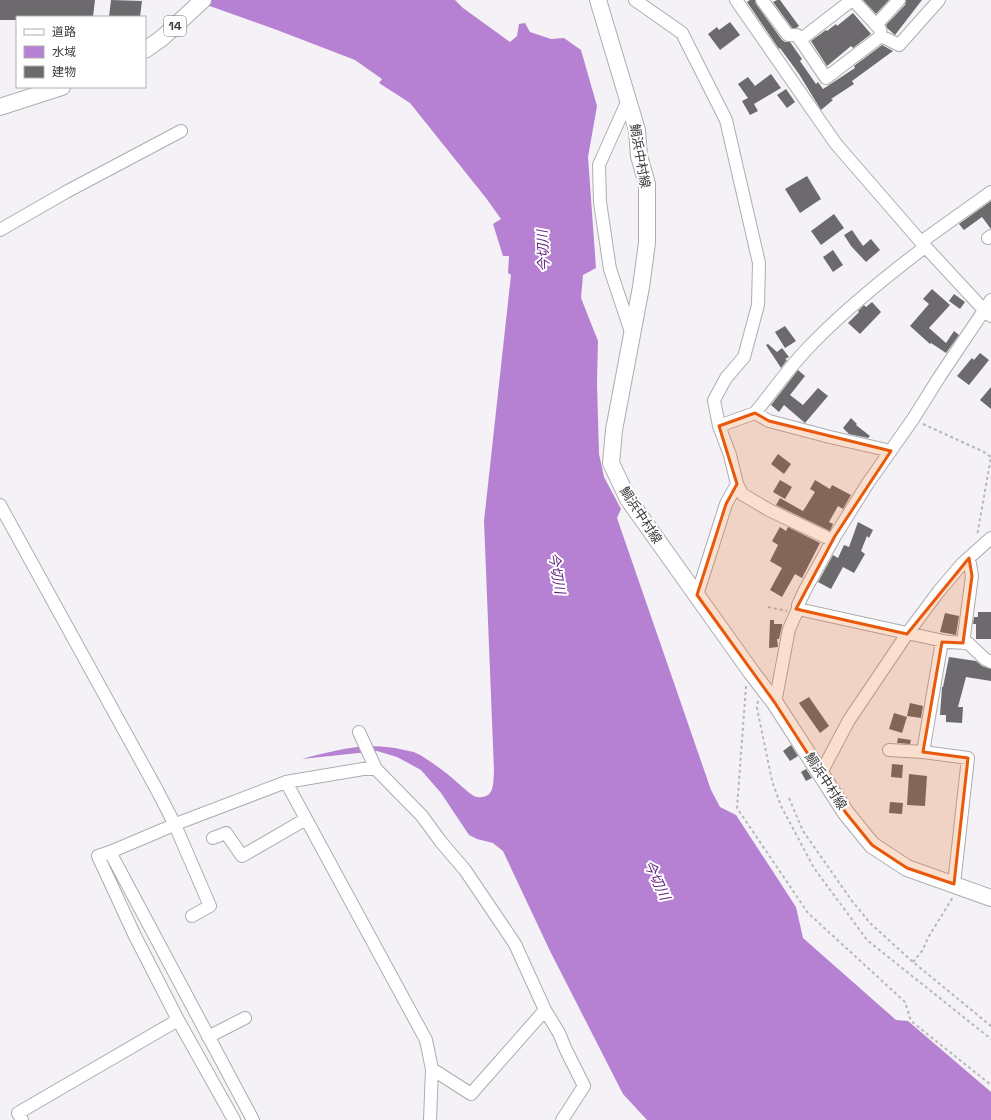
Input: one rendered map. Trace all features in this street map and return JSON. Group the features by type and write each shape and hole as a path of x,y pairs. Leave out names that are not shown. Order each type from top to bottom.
{"main road":[{"name":"14","path":"146,49 162,38 203,0"},
{"name":"鯛浜中村線","path":"598,0 637,130 639,156 647,184 647,243 641,287 614,430 611,463 628,499 775,703 846,813 872,845 906,868 991,898"},
{"path":"0,106 59,88"}],"street":[{"path":"635,0 682,33 726,120 759,263 758,305 744,357 726,378 714,400 737,484 742,494 770,510 832,540"},
{"path":"736,0 836,144 923,244 987,313"},
{"path":"762,0 788,35 798,35 826,78 881,36"},
{"path":"800,40 852,0 880,29 881,36"},
{"path":"876,25 899,0"},
{"path":"881,36 899,45 939,0"},
{"path":"628,100 599,165 600,202 610,269 632,335"},
{"path":"0,230 66,192 181,131"},
{"path":"720,426 754,413 807,350 829,328 923,244 991,192"},
{"path":"775,703 789,629 805,590 832,540 868,483 987,313 991,300"},
{"path":"754,413 769,421 891,451"},
{"path":"697,595 726,504 737,484"},
{"path":"0,505 175,824 210,906 192,916"},
{"path":"821,773 850,720 907,634 939,591 972,555 991,538"},
{"path":"963,643 972,576 972,555"},
{"path":"797,611 942,641 968,643 985,659 991,662"},
{"path":"923,752 942,641"},
{"path":"359,732 376,770 422,816 441,842 465,870 515,944 545,1010 559,1033 584,1086 562,1120"},
{"path":"889,750 923,752 968,758 957,885"},
{"path":"234,1120 178,1020 134,934 98,856 175,824 286,782 363,769 376,770"},
{"path":"286,782 426,1040 432,1069 430,1120"},
{"path":"213,838 226,833 242,856 306,819"},
{"path":"110,852 253,1120"},
{"path":"432,1069 471,1094 545,1010"},
{"path":"208,1037 245,1018"},
{"path":"22,1120 18,1113 178,1020"}],"path":[{"path":"913,419 984,452 991,457 972,555"},
{"path":"768,607 797,611"},
{"path":"756,678 756,708 772,781 781,806 814,868 867,940 991,1039"},
{"path":"756,678 746,685 737,808 808,914 905,1002 911,1021 991,1085"},
{"path":"788,798 803,831 852,901 871,924 991,1026"},
{"path":"914,962 922,952 929,936 957,885"}],"highlighted area":[{"path":"755,413 769,421 891,451 835,536 796,609 907,634 969,558 972,576 963,643 942,642 923,752 968,758 954,884 907,868 872,845 846,813 775,703 697,595 726,504 737,484 719,426"}],"water":[{"name":"今切川","path":"193,0 455,0 463,8 510,42 517,36 519,24 525,23 530,32 551,39 564,38 581,50 597,106 588,157 596,268 583,275 581,298 598,341 597,383 599,454 604,477 621,509 617,518 711,790 720,807 736,815 796,907 803,938 896,1020 908,1021 991,1092 991,1120 647,1120 623,1094 550,951 503,851 493,843 477,839 469,835 441,793 421,770 397,757 377,751 302,759 353,748 378,746 391,747 413,752 424,757 443,770 467,791 477,797 487,796 492,790 494,771 484,521 511,275 508,273 509,256 503,256 493,224 501,219 486,198 410,103 379,83 382,79 355,60"}],"building":[{"path":"0,0 95,0 93,16 16,16 16,20 0,20"},
{"path":"111,0 142,1 140,16 109,16"},
{"path":"750,0 755,0 756,4 782,40 785,42 790,42 802,59 800,61 816,84 818,82 823,89 855,68 854,66 882,45 893,51 852,81 854,84 831,99 833,100 821,110 799,74 780,48 779,49 747,2"},
{"path":"780,0 799,26 792,28 773,2"},
{"path":"863,0 889,0 876,14"},
{"path":"906,0 922,0 895,35 887,28 886,25 905,5"},
{"path":"853,13 871,34 853,48 851,46 827,66 811,41 836,24 837,26"},
{"path":"730,22 740,35 720,50 708,34 717,27 719,30"},
{"path":"771,74 781,88 754,104 758,111 750,115 742,101 748,98 738,84 748,77 755,86"},
{"path":"786,89 795,102 787,108 777,95"},
{"path":"807,176 821,199 800,213 785,189"},
{"path":"991,201 991,229 982,217 964,230 959,224"},
{"path":"834,214 844,228 821,245 811,231"},
{"path":"852,230 863,246 871,239 880,250 866,262 851,246 844,235"},
{"path":"833,250 843,265 833,272 823,257"},
{"path":"932,289 950,305 929,328 946,343 954,331 959,335 946,353 931,343 930,344 910,326 929,304 923,299"},
{"path":"954,294 965,302 960,309 949,301"},
{"path":"872,302 881,312 860,334 848,323 864,305 866,307"},
{"path":"785,326 796,341 785,348 775,332"},
{"path":"768,344 777,352 782,348 789,357 785,359 787,360 781,368 766,345"},
{"path":"980,353 989,360 969,385 957,376 972,358 974,360"},
{"path":"798,370 805,376 790,395 803,405 818,388 828,396 805,423 784,405 779,412 771,405"},
{"path":"991,387 991,409 980,400"},
{"path":"851,418 857,424 856,425 870,436 868,438 849,434 843,428"},
{"path":"778,454 791,464 784,474 771,464"},
{"path":"780,480 792,487 785,499 773,492"},
{"path":"815,480 830,489 832,485 851,495 843,509 838,506 829,522 833,524 830,531 776,505 780,498 803,511 815,492 810,489"},
{"path":"858,522 873,530 869,538 867,536 861,551 865,554 854,573 843,567 831,589 818,582 833,555 838,558 844,545 849,547"},
{"path":"780,527 786,531 788,527 820,543 802,578 795,574 782,597 770,590 782,568 770,561 778,545 772,541"},
{"path":"978,612 991,612 991,639 976,639 976,624 973,624 974,617 978,617"},
{"path":"945,613 959,616 956,635 940,632"},
{"path":"770,620 774,620 774,624 782,624 779,639 777,639 778,647 769,648"},
{"path":"949,657 976,661 982,666 991,669 991,681 966,677 958,707 963,707 962,723 946,722 946,715 940,715 942,687"},
{"path":"809,697 829,726 820,733 799,703"},
{"path":"910,703 923,706 921,718 907,716"},
{"path":"894,713 907,717 902,733 889,729"},
{"path":"898,738 911,740 910,744 897,743"},
{"path":"791,745 798,756 790,761 783,751"},
{"path":"892,764 903,765 902,778 891,777"},
{"path":"806,769 812,778 806,781 801,772"},
{"path":"909,774 927,776 925,806 907,805"},
{"path":"890,802 903,803 902,814 889,813"}]}
